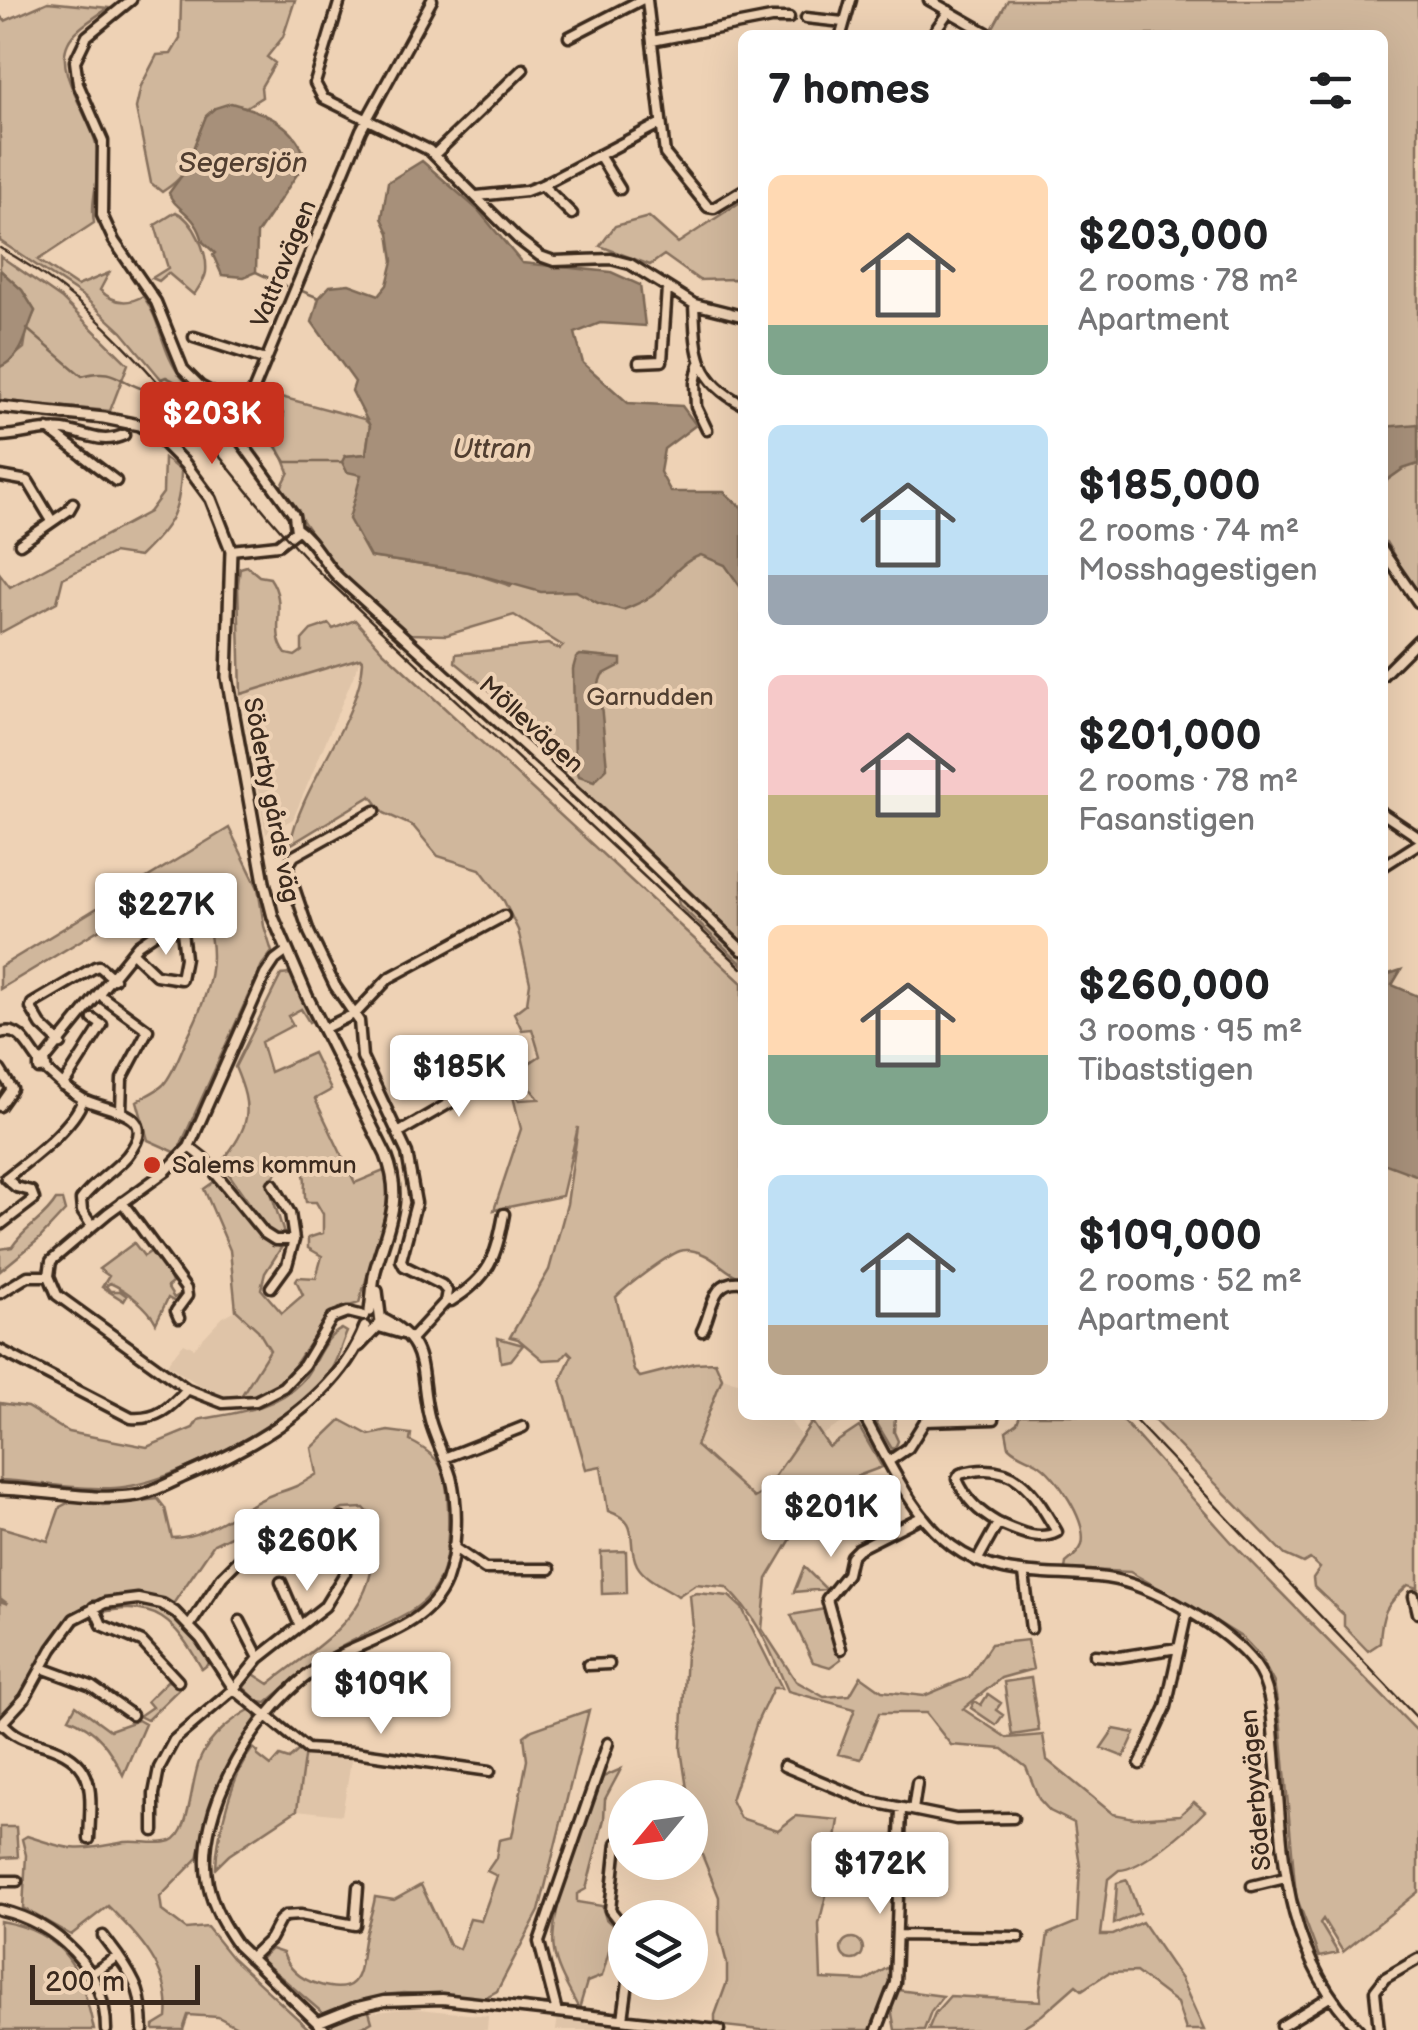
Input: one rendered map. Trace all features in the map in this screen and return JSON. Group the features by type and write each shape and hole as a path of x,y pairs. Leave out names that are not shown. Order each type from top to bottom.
{"main road":[{"path":"0,407 104,418 140,426 156,435 185,464 211,499 231,550"},
{"name":"Söderby gårds väg","path":"231,550 227,678 264,882 287,951 386,1155 395,1182 394,1206 376,1267 372,1321"},
{"path":"0,1489 108,1497 144,1494 248,1445 308,1402 348,1359 372,1321"}],"street":[{"path":"132,0 86,36 74,61 78,84 104,141 102,215 114,241 156,302 183,369 200,386 246,411"},
{"path":"340,0 315,83 323,98 434,155 540,256 554,261 611,260 630,264 694,304 738,315"},
{"name":"Vattravägen","path":"296,528 294,515 240,439 238,428 255,399 266,360 365,121 432,0"},
{"path":"569,37 644,0 666,158 682,173 704,205 714,208 738,193"},
{"path":"842,30 851,0"},
{"path":"930,0 982,30"},
{"path":"936,30 949,11"},
{"path":"652,41 789,18"},
{"path":"806,18 843,22"},
{"path":"434,155 523,69"},
{"path":"477,196 542,185 661,123"},
{"path":"600,154 620,189"},
{"path":"542,185 572,214"},
{"path":"639,362 662,361 667,288"},
{"path":"694,304 699,365 696,407 707,430"},
{"path":"194,336 266,360"},
{"path":"699,365 738,402"},
{"path":"255,399 277,416"},
{"path":"0,436 48,429 68,430 104,441 124,434"},
{"path":"48,429 116,481"},
{"path":"0,476 28,481 52,521"},
{"path":"20,544 73,504"},
{"path":"231,550 278,545 288,540 296,528"},
{"name":"Möllevägen","path":"296,528 308,538 326,566 592,806 738,946"},
{"path":"1388,559 1418,602"},
{"path":"1388,670 1418,640"},
{"path":"375,811 294,856 286,867 335,986 356,1013 362,1057 409,1161 416,1203 401,1260 404,1266 445,1287 446,1300 412,1338"},
{"path":"1388,817 1418,837"},
{"path":"1388,863 1418,844"},
{"path":"323,1029 356,1013 390,978 504,916"},
{"path":"43,1063 148,936 174,920 181,922 185,958 180,979 156,975 134,954"},
{"path":"287,951 274,960 265,974 189,1147 166,1170 50,1261 50,1276 57,1295 198,1396 224,1403 256,1401 297,1374 327,1325 339,1314 372,1321 412,1338 419,1352 424,1398 454,1498 453,1547 442,1589 420,1615 321,1665 266,1714 223,1790 207,1846 206,1868 216,1910 238,1946 322,2026 354,2008 398,1999 442,1999 714,2029"},
{"path":"61,1044 41,1024 32,1004 95,967 114,979"},
{"path":"104,998 148,1030 120,1086 121,1111"},
{"path":"63,1086 102,1025 94,1019"},
{"path":"0,1033 8,1030 19,1034 63,1086 83,1099 129,1114 136,1123 137,1138 129,1154 81,1200 82,1211 92,1226"},
{"path":"0,1070 12,1092 0,1106"},
{"path":"398,1133 480,1086 496,1072"},
{"path":"0,1225 34,1199 31,1191 16,1187 6,1178 69,1121 83,1099"},
{"path":"189,1147 218,1175 254,1224 292,1252"},
{"path":"270,1287 287,1265 294,1240 290,1212 273,1184"},
{"path":"122,1202 186,1290 187,1296 176,1312 179,1318"},
{"path":"446,1300 451,1301 474,1286 493,1262 504,1214"},
{"path":"274,1240 294,1240"},
{"path":"0,1293 28,1276 50,1276"},
{"path":"702,1330 717,1290 730,1281 738,1282"},
{"path":"0,1350 130,1418 146,1419 160,1414 187,1388"},
{"name":"Söderbyvägen","path":"866,1420 922,1517 954,1547 977,1561 1024,1574 1109,1578 1156,1594 1244,1652 1256,1667 1269,1700 1285,1878 1298,1928 1332,1996 1359,2030"},
{"path":"890,1461 908,1448 925,1422 971,1420"},
{"path":"444,1458 523,1427"},
{"path":"990,1470 1022,1480 1057,1532 1034,1536 998,1524 963,1493 957,1479 960,1474 990,1470"},
{"path":"841,1650 827,1599 846,1574 851,1556 922,1517"},
{"path":"154,1831 159,1768 174,1740 234,1689 259,1658 325,1606 345,1573 342,1519"},
{"path":"977,1561 998,1524"},
{"path":"190,1625 222,1576 242,1556 282,1536"},
{"path":"453,1547 485,1569 550,1569"},
{"path":"1024,1574 1031,1629"},
{"path":"281,1582 300,1626"},
{"path":"89,1839 91,1795 79,1762 62,1750 17,1737 1,1724 25,1698 68,1626 94,1607 119,1600 148,1601 176,1612 190,1625 234,1689 298,1744 313,1751 354,1752 490,1771"},
{"path":"1413,1600 1418,1613"},
{"path":"94,1607 102,1625 142,1642 178,1682"},
{"path":"1140,1764 1166,1707 1187,1612"},
{"path":"240,1621 259,1658"},
{"path":"1095,1655 1119,1657 1178,1648"},
{"path":"588,1664 608,1664"},
{"path":"42,1668 91,1686 132,1716"},
{"path":"557,2012 539,1942 608,1743"},
{"path":"784,1766 868,1800 902,1808 956,1818 1012,1818"},
{"path":"913,1810 916,1783"},
{"path":"877,2030 896,1984 902,1808"},
{"path":"860,1872 900,1873"},
{"path":"1252,1886 1285,1878"},
{"path":"0,1881 16,1881"},
{"path":"250,1958 270,1939 285,1916 300,1915 354,1926 358,1887"},
{"path":"0,1910 36,1922 69,1946 98,1989 106,2030"},
{"path":"899,1935 1019,1937"},
{"path":"102,1936 137,1984 143,2030"},
{"path":"91,1974 118,1956"},
{"path":"1379,2030 1375,1991 1385,1978 1418,1959"},
{"path":"1282,2026 1332,1996"},
{"path":"623,2019 626,2000"}],"shaded area":[{"path":"361,658 293,819 266,834 241,694"},
{"path":"236,1310 258,1330 270,1351 238,1401 223,1401 167,1364 184,1343 194,1348 223,1317"},
{"path":"722,1378 738,1382 738,1420 790,1420 800,1437 764,1493 754,1498 695,1446"},
{"path":"810,1420 847,1420 822,1435"},
{"path":"305,1750 332,1756 352,1755 342,1815 297,1810"},
{"path":"409,2008 488,2016 487,2030 354,2030 371,2022 369,2013"},
{"path":"558,2016 679,2030 556,2030"}],"green space":[{"path":"181,0 295,0 283,37 267,57 275,63 261,87 262,97 246,107 230,105 209,115 181,176 162,192 151,183 136,108 141,86 157,55 171,54 180,39"},
{"path":"1008,0 1418,0 1418,596 1388,545 1388,30 992,30"},
{"path":"48,2 108,8 75,33 65,55 70,83 98,154 94,223 38,260 77,286 109,273 100,290 115,300 131,301 143,296 182,378 236,415 234,422 207,434 122,332 84,297 0,241 0,16 5,21"},
{"path":"738,204 738,280 699,280 664,255 650,265 600,246 615,226 649,217 678,243"},
{"path":"176,212 194,229 205,256 205,275 194,295 168,273 159,281 152,278 168,268 155,225"},
{"path":"0,256 62,299 128,364 110,411 0,401 0,367 24,348 35,311 22,290 0,270"},
{"name":"Garnudden","path":"266,393 364,419 370,425 366,454 345,456 362,475 370,557 469,572 511,586 583,472 738,526 738,960 679,905 677,896 587,807 556,763 556,745 455,662 456,654 548,644 560,649 563,646 514,615 447,635 409,634 333,566 281,488 289,472 275,442 263,427 254,428 250,420"},
{"path":"164,458 181,471 178,498 171,519 149,547 139,557 113,553 63,578 57,602 0,633 0,574 10,587 149,512 163,493"},
{"path":"247,566 259,576 270,578 278,598 279,636 286,654 295,656 302,651 302,640 311,630 329,624 333,629 355,620 383,651 738,979 738,1276 703,1254 683,1250 621,1292 616,1297 634,1371 640,1377 715,1362 722,1378 696,1446 754,1498 764,1492 812,1422 829,1447 859,1427 882,1467 855,1477 854,1491 810,1488 790,1512 797,1529 767,1579 762,1629 796,1681 824,1697 850,1695 861,1676 882,1691 924,1696 969,1677 991,1644 1027,1640 1033,1669 1001,1678 963,1709 1007,1738 1043,1735 1047,1760 1113,1814 1134,1818 1180,1815 1194,1802 1205,1811 1152,1856 1108,1879 1101,1935 1113,1935 1142,1922 1181,1979 1204,2030 1186,2030 1177,2003 1136,1972 1108,1973 1082,1990 1076,1985 1018,2030 928,2030 935,2013 950,1996 1041,2001 1048,1934 1077,1922 1080,1866 1074,1823 1050,1811 1039,1799 1026,1767 1003,1749 951,1745 926,1713 879,1713 861,1759 838,1754 855,1709 788,1691 755,1623 726,1587 696,1584 678,1596 650,1579 637,1565 626,1521 608,1511 601,1466 586,1469 561,1380 572,1355 568,1351 561,1359 543,1360 510,1337 549,1270 567,1204 578,1127 562,1196 494,1210 521,1129 511,1088 519,1100 539,1099 516,1072 540,1056 532,1029 522,1030 514,1013 527,1003 530,983 518,930 504,901 480,869 438,856 413,826 384,813 371,796 290,845 306,799 352,706 363,661 360,658 241,694 240,568"},
{"path":"229,828 258,888 272,952 262,965 177,1153 148,1140 137,1101 160,1087 171,1074 206,994 211,938 188,876 0,989 0,967"},
{"path":"290,974 314,1019 309,1022 301,1009 288,1016 293,1025 261,1042 270,1072 313,1053 331,1090 315,1099 355,1183 386,1170 386,1204 359,1303 330,1312 276,1386 238,1401 270,1350 258,1330 236,1310 230,1250 204,1189 218,1179 256,1231 281,1248 265,1273 261,1289 282,1313 303,1295 298,1277 316,1278 322,1256 308,1248 308,1238 323,1233 323,1214 316,1202 306,1202 302,1170 291,1163 282,1166 268,1183 285,1237 280,1239 269,1231 221,1163 246,1118 245,1096 235,1067 281,975"},
{"path":"1388,1064 1418,1079 1418,1588 1408,1585 1390,1604 1383,1617 1380,1643 1368,1651 1344,1626 1344,1615 1314,1587 1313,1578 1320,1568 1310,1559 1303,1563 1285,1555 1154,1420 1388,1420"},
{"path":"56,1200 62,1200 65,1211 0,1271 0,1249 12,1247"},
{"path":"134,1243 144,1256 156,1248 173,1271 169,1274 172,1283 167,1287 174,1298 182,1293 189,1299 180,1305 168,1298 156,1323 123,1290 110,1283 106,1286 127,1296 124,1301 102,1287 109,1276 99,1269"},
{"path":"342,1329 347,1332 334,1365 312,1392 261,1429 198,1463 139,1484 115,1488 0,1480 0,1403 27,1407 68,1432 147,1447 193,1428 198,1420 252,1409 290,1392 306,1376 329,1339"},
{"path":"498,1338 523,1345 511,1360 501,1362"},
{"path":"341,1420 369,1435 388,1431 411,1434 410,1441 430,1453 441,1468 447,1496 447,1544 443,1570 434,1590 421,1604 325,1657 266,1703 259,1702 243,1687 252,1673 269,1684 349,1617 370,1577 374,1551 374,1519 364,1508 343,1509 304,1529 294,1525 287,1514 276,1514 214,1544 173,1604 135,1596 106,1597 83,1608 66,1624 0,1718 0,1601 8,1604 0,1598 0,1527 48,1541 60,1507 72,1501 103,1505 158,1499 165,1508 172,1538 199,1533 317,1474 312,1448"},
{"path":"875,1420 895,1420 898,1441 892,1449"},
{"path":"1122,1420 1235,1546 1418,1732 1418,1892 1343,1952 1323,1919 1320,1923 1338,1953 1319,1957 1296,1896 1281,1727 1274,1683 1259,1655 1243,1638 1130,1572 1065,1569 1082,1545 1080,1524 1053,1477 1009,1447 1006,1431 1017,1423"},
{"path":"626,1551 627,1593 602,1594 601,1552"},
{"path":"804,1567 826,1589 794,1592"},
{"path":"690,1595 729,1596 742,1608 782,1688 773,1688 757,1722 731,1800 740,1818 778,1830 796,1816 839,1820 836,1839 830,1847 830,1879 819,1924 821,1979 865,1981 887,1968 892,1971 889,1988 870,2030 761,2030 715,2025 727,1982 727,1964 719,1932 719,1897 708,1870 708,1780 686,1780 681,1749 686,1654 693,1627"},
{"path":"140,1603 163,1611 182,1624 211,1662 202,1669 173,1626 150,1612 119,1609 99,1613 100,1609"},
{"path":"825,1609 841,1659 830,1667 813,1662 791,1615"},
{"path":"1031,1678 1039,1731 1012,1735 1004,1682"},
{"path":"167,1681 177,1682 181,1687 147,1720 139,1716 152,1707 147,1701"},
{"path":"988,1694 1001,1703 996,1710 1003,1715 996,1725 971,1708 975,1701 981,1705"},
{"path":"76,1705 110,1730 138,1720 145,1724 123,1775 102,1741 69,1718"},
{"path":"251,1709 257,1717 216,1790 198,1858 160,1897 162,1911 186,1929 207,1927 232,1958 310,2030 243,2030 218,2017 188,2015 183,2030 154,2030 167,2018 167,2001 151,1956 108,1906 71,1935 23,1908 26,1855 22,1839 27,1836 76,1848 171,1841 183,1828 197,1767 205,1750 222,1729"},
{"path":"589,1710 539,1911 497,1991 484,1998 384,1995 325,2015 260,1959 271,1949 283,1953 292,1969 311,1982 333,1988 351,1984 359,1969 375,1897 394,1900 421,1885 449,1944 459,1949 470,1919 481,1921 497,1876 487,1871 496,1858 499,1840 512,1837 527,1760 524,1736"},
{"path":"1114,1729 1135,1733 1124,1757 1101,1748"},
{"path":"253,1748 271,1766 280,1756 289,1759 305,1750 297,1810 229,1855 216,1868 227,1805 238,1773"},
{"path":"621,1769 615,1780 608,1780 604,1819 586,1889 577,1894 577,1902 602,1906 608,1921 608,1955 602,1976 587,1982 579,2009 556,1958 553,1934 570,1864 603,1777"},
{"path":"0,1827 16,1827 18,1857 0,1858"},
{"path":"1127,1880 1139,1913 1114,1924 1117,1883"},
{"path":"0,1921 42,1935 68,1958 83,1989 94,2030 0,2030"},
{"path":"852,1938 860,1941 860,1957 852,1960 844,1957 841,1949 844,1941"},
{"path":"898,1990 943,1996 931,2011 924,2030 895,2030 891,2008"},
{"path":"368,2008 372,2022 347,2030 330,2030 334,2020"}],"water":[{"name":"Segersjön","path":"231,103 278,122 296,138 306,161 257,234 256,272 244,277 222,275 215,253 169,193 183,174 206,116"},
{"name":"Uttran","path":"422,161 478,210 522,263 611,272 640,285 645,326 600,323 575,333 583,363 628,403 682,406 696,425 664,449 660,472 671,492 724,492 738,504 738,583 725,565 701,555 679,568 652,596 623,610 576,591 541,592 469,572 370,557 349,519 361,475 347,472 342,462 345,456 366,454 370,426 352,391 355,382 312,322 319,298 330,286 349,284 379,295 387,285 393,261 389,233 382,218 388,182"},
{"path":"0,270 22,290 35,311 20,350 0,367"},
{"path":"1418,424 1418,464 1388,480 1388,427"},
{"path":"580,655 621,659 621,665 602,675 599,683 607,768 594,781 579,776 575,762 573,669"},
{"path":"1401,970 1392,985 1418,996 1418,1176 1388,1165 1388,974"}],"waterway":[{"path":"256,272 286,286"},
{"path":"302,291 319,298"},
{"path":"27,329 82,376 110,374 147,390"},
{"path":"161,379 174,381 229,416"},
{"path":"246,427 263,427 286,462 342,462"}],"railway":[{"path":"0,248 49,279 134,355 320,573 738,964"},
{"path":"1135,1420 1418,1719"}],"place":[{"name":"Salems kommun","path":"152,1165"}]}
